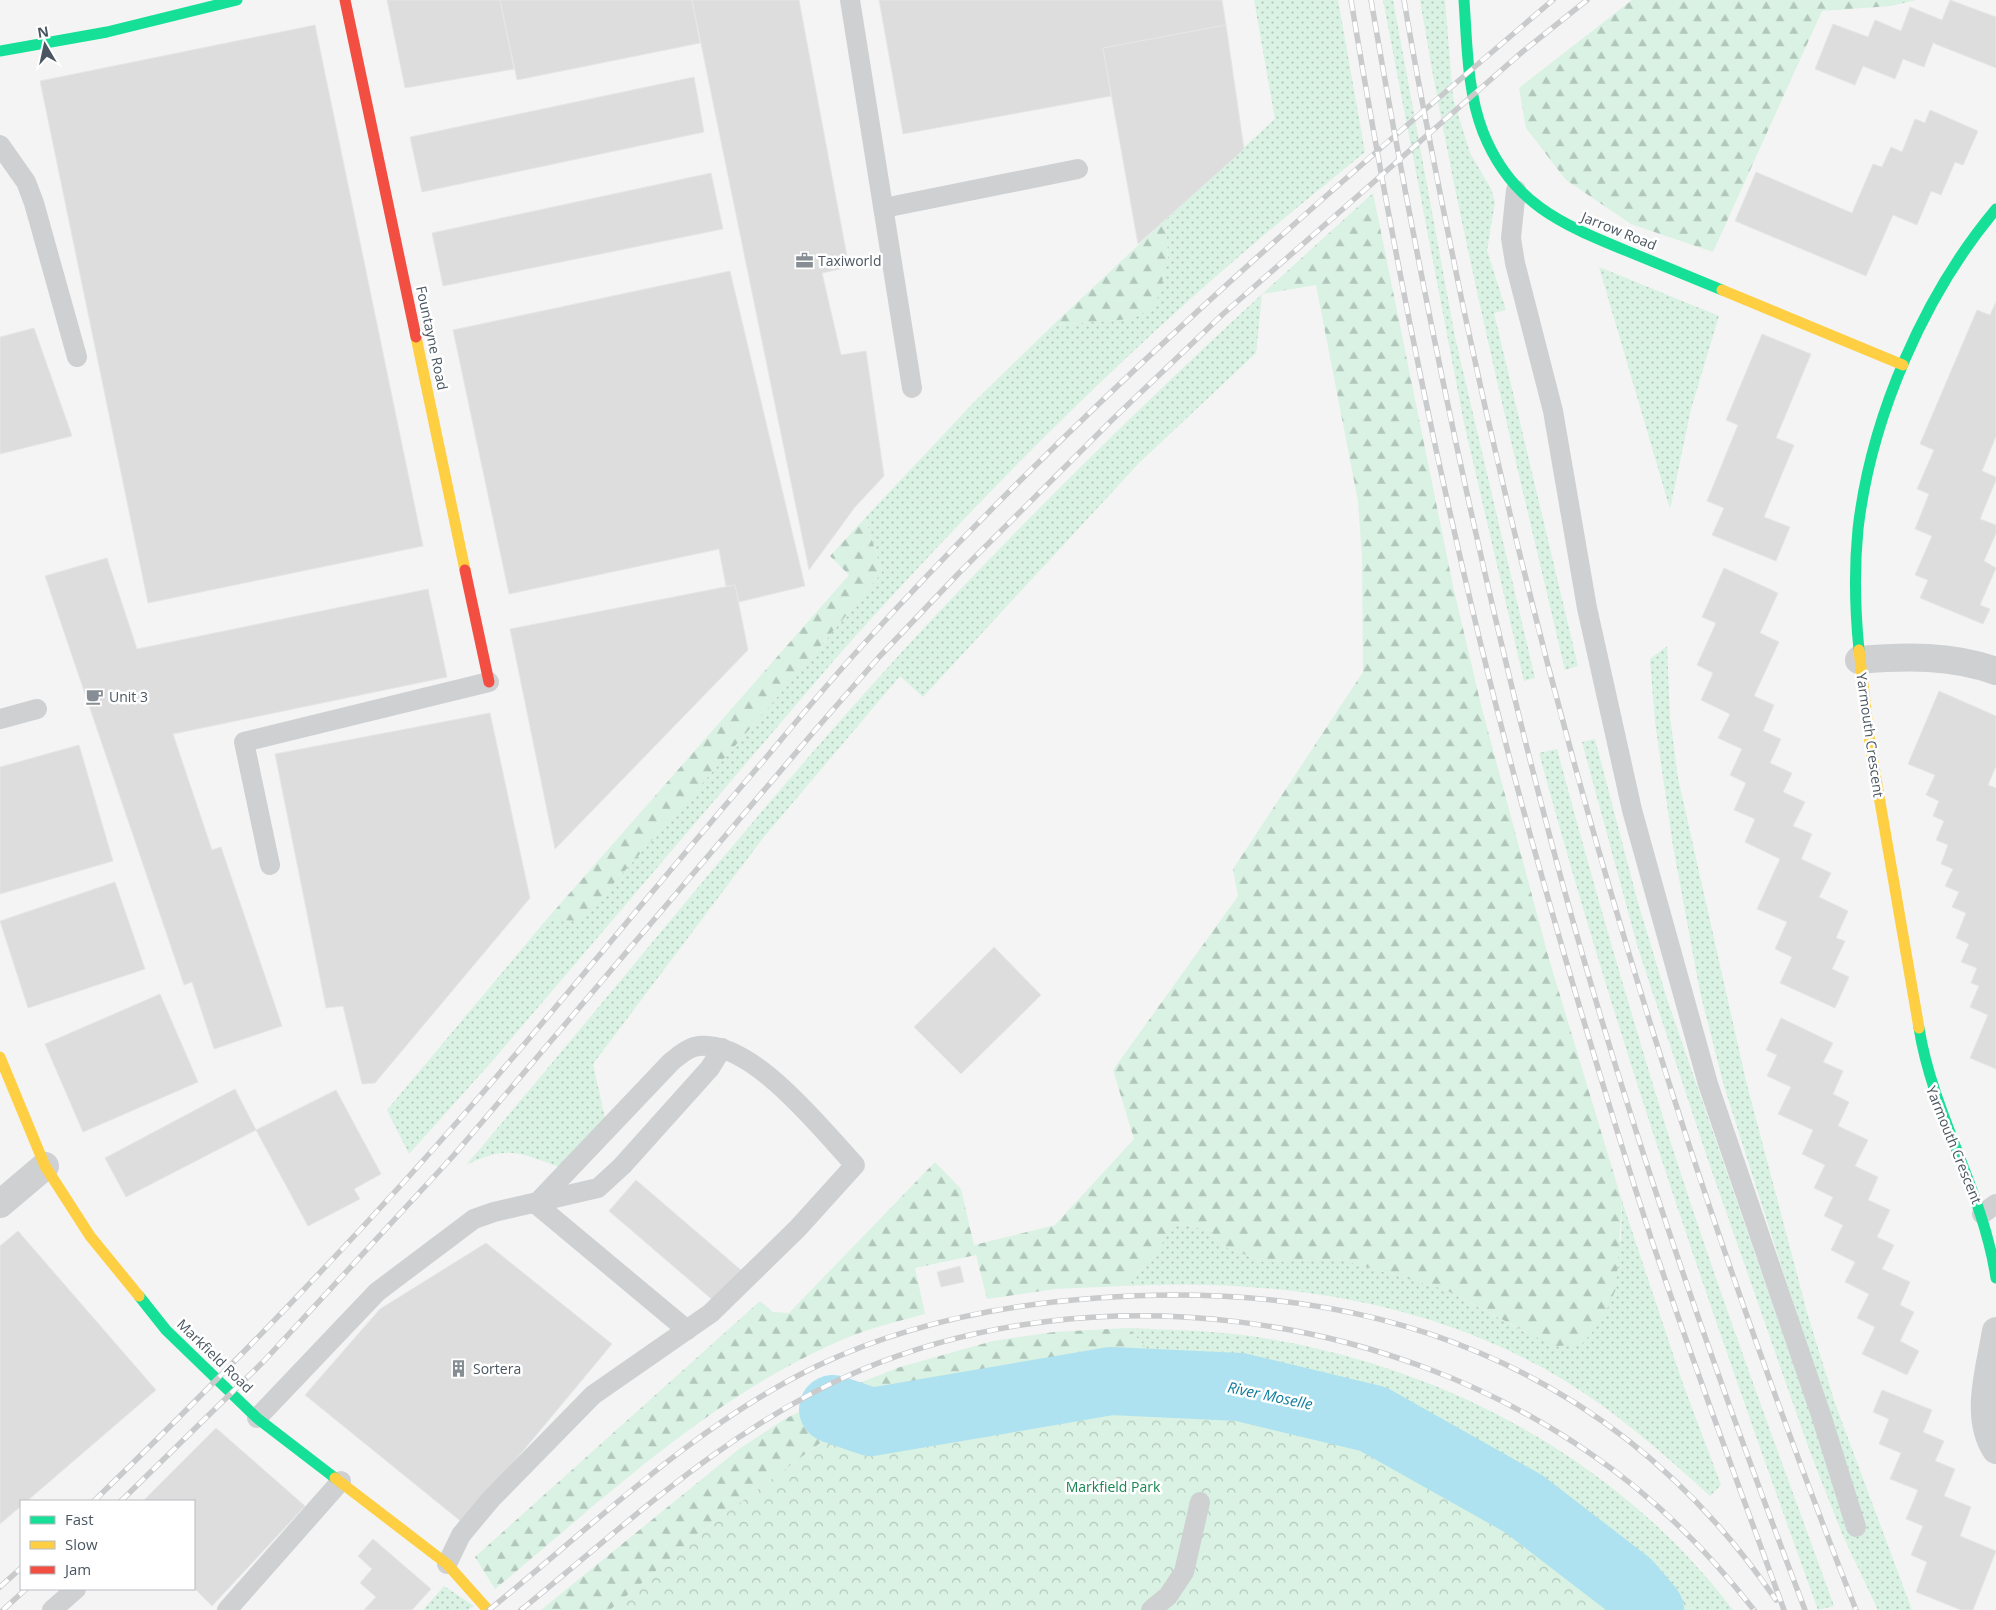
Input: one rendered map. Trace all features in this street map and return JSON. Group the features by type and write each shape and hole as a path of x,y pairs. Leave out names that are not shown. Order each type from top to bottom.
{"street":[{"path":"0,51 107,32 222,2 237,0"},
{"name":"Fountayne Road","path":"345,0 489,682"},
{"name":"Jarrow Road","path":"1464,0 1468,55 1482,133 1502,173 1516,190 1541,211 1568,227 1903,365"},
{"name":"Yarmouth Crescent","path":"1996,209 1946,276 1925,313 1903,365 1882,425 1858,530 1856,616 1859,660 1870,744 1923,1054 1941,1116 1989,1209 1990,1242 1996,1278"},
{"path":"1859,660 1926,656 1954,660 1996,671"},
{"name":"Markfield Road","path":"0,1057 45,1166 90,1236 166,1330 257,1418 447,1564 488,1610"},
{"path":"0,1204 45,1166"},
{"path":"1996,1331 1986,1394 1985,1423 1989,1439 1996,1450"}],"lane":[{"path":"850,0 912,388"},
{"path":"0,145 26,182 34,203 77,357"},
{"path":"884,208 1078,169"},
{"path":"1516,190 1511,238 1515,262 1553,411 1587,608 1632,810 1708,1084 1818,1406 1856,1527"},
{"path":"270,865 244,742 489,682"},
{"path":"0,719 37,709"},
{"path":"447,1564 462,1535 491,1499 593,1395 718,1307 798,1228 855,1166 775,1079 722,1048 693,1047 671,1062 536,1204"},
{"path":"257,1418 377,1292 474,1220 494,1212 536,1204 598,1188 622,1166 710,1068 722,1048"},
{"path":"536,1204 687,1330"},
{"path":"227,1610 341,1481"},
{"path":"1151,1610 1168,1596 1184,1572 1200,1502"},
{"path":"52,1610 75,1590"}],"green space":[{"path":"1254,0 1338,0 1365,152 1257,241 1146,340 1039,442 935,549 835,659 494,1059 409,1154 387,1110 547,919 580,920 733,748 882,572 865,518 974,402 1053,325 1131,319 1168,261 1166,219 1275,119"},
{"path":"1383,0 1393,0 1455,337 1535,678 1524,681 1464,423"},
{"path":"1420,0 1445,0 1453,98 1470,153 1491,189 1495,202 1487,250 1506,310 1494,313 1578,666 1565,670 1468,252"},
{"path":"1632,0 1916,0 1891,6 1822,11 1713,252 1631,224 1566,180 1526,128 1519,88"},
{"path":"1373,193 1453,586 1481,705 1549,959 1622,1201 1616,1289 1601,1322 1581,1345 1553,1346 1444,1289 1338,1259 1264,1262 1223,1246 1210,1230 1175,1223 1151,1261 1122,1286 1055,1289 987,1299 976,1255 915,1268 925,1314 849,1337 800,1360 752,1387 707,1417 663,1450 495,1589 475,1557 760,1301 773,1312 789,1313 935,1162 961,1189 974,1245 1055,1225 1134,1139 1113,1070 1238,896 1233,869 1363,672 1362,557 1358,501 1316,285 1262,294"},
{"path":"1166,219 1168,261 1155,307 1131,319 1053,325"},
{"path":"1599,267 1719,316 1691,409 1670,509"},
{"path":"1262,294 1256,353 1139,463 923,697 900,676 763,838 593,1064 605,1118 559,1167 512,1153 492,1155 466,1165 769,803 872,685 1062,485"},
{"path":"865,518 882,572 733,748 580,921 547,919 849,575 830,556"},
{"path":"1667,646 1670,717 1678,778 1746,1081 1808,1316 1836,1406 1912,1610 1878,1610 1843,1536 1810,1452 1708,1160 1638,948 1582,742 1595,739 1637,899 1667,999 1852,1535 1866,1531 1724,1086 1700,992 1673,846 1655,722 1650,659"},
{"path":"1557,749 1640,1043 1689,1199 1729,1316 1834,1606 1818,1610 1742,1398 1635,1077 1569,862 1539,753"},
{"path":"1622,1201 1683,1384 1721,1485 1710,1496 1639,1434 1602,1405 1562,1379 1512,1352 1459,1330 1405,1313 1350,1300 1293,1291 1179,1284 1122,1286 1151,1261 1174,1223 1210,1230 1223,1246 1264,1262 1338,1259 1444,1289 1527,1333 1621,1240"},
{"path":"1128,1328 1220,1333 1275,1340 1342,1355 1407,1375 1470,1401 1530,1432 1587,1469 1640,1511 1689,1558 1733,1610 1695,1610 1629,1549 1558,1493 1444,1429 1349,1392 1243,1370 1162,1365"},
{"path":"1128,1328 1162,1365 1109,1362 985,1375 900,1404 823,1441 709,1526 610,1610 541,1610 739,1449 785,1419 844,1389 900,1367 993,1341 1054,1332"},
{"name":"Markfield Park","path":"1109,1362 1243,1370 1350,1392 1444,1429 1558,1493 1629,1549 1695,1610 610,1610 709,1526 823,1441 900,1404 985,1375"},
{"path":"444,1586 474,1606 468,1610 423,1610"}],"building":[{"path":"387,0 500,0 514,69 405,88"},
{"path":"500,0 692,0 700,43 517,80"},
{"path":"692,0 799,0 849,267 822,273 841,355 866,351 884,476 855,507 809,570"},
{"path":"879,0 1222,0 1226,25 1103,48 1111,96 903,134"},
{"path":"1950,0 1996,17 1996,68 1933,43 1924,67 1903,59 1895,79 1863,66 1855,85 1815,69 1833,24 1868,37 1875,20 1901,31 1910,7 1942,20"},
{"path":"315,25 423,546 148,603 40,81"},
{"path":"1226,25 1244,149 1138,244 1103,48"},
{"path":"694,77 704,132 422,192 410,137"},
{"path":"1930,110 1978,131 1963,165 1955,162 1941,195 1931,191 1917,225 1893,215 1866,276 1735,221 1756,172 1852,213 1873,164 1882,167 1891,147 1902,152 1915,119 1925,123"},
{"path":"711,173 723,229 443,286 432,233"},
{"path":"730,271 805,586 739,602 735,585 726,586 719,549 509,594 453,330"},
{"path":"1996,302 1996,436 1982,471 1996,477 1996,480 1980,519 1996,525 1996,533 1984,561 1996,568 1980,605 1990,609 1983,624 1920,598 1928,580 1915,575 1932,536 1915,529 1929,494 1917,489 1934,450 1920,444 1977,310 1990,315"},
{"path":"34,328 72,436 0,454 0,337"},
{"path":"1762,334 1811,354 1776,438 1794,445 1764,517 1790,527 1776,561 1712,535 1724,508 1707,501 1738,425 1726,420"},
{"path":"107,558 137,649 428,589 447,677 173,734 212,850 221,847 282,1026 214,1049 192,982 184,985 45,576"},
{"path":"1724,568 1778,593 1760,633 1779,642 1754,696 1774,705 1763,731 1781,739 1770,763 1792,773 1783,792 1805,802 1793,826 1812,834 1801,859 1831,873 1819,897 1848,911 1836,938 1845,941 1832,969 1849,977 1835,1008 1780,983 1792,957 1775,949 1787,922 1757,909 1780,859 1745,842 1755,819 1734,810 1746,783 1730,775 1742,749 1718,738 1730,714 1701,700 1713,673 1697,665 1716,623 1702,617"},
{"path":"735,585 748,650 555,849 510,629"},
{"path":"1939,691 1996,716 1996,766 1988,785 1996,788 1996,1069 1970,1058 1988,1015 1970,1007 1979,986 1971,983 1977,968 1961,962 1969,944 1956,938 1966,913 1952,907 1959,892 1945,886 1953,869 1941,864 1948,845 1936,840 1944,821 1933,816 1939,801 1926,795 1935,775 1908,764"},
{"path":"490,713 530,898 375,1083 362,1084 343,1006 326,1008 275,754"},
{"path":"79,745 113,861 0,894 0,767"},
{"path":"115,882 145,969 28,1008 0,921"},
{"path":"994,947 1041,995 961,1074 914,1027"},
{"path":"160,994 198,1082 83,1132 45,1044"},
{"path":"1781,1018 1833,1043 1823,1062 1843,1071 1833,1094 1849,1102 1838,1126 1868,1140 1855,1166 1878,1177 1868,1200 1890,1210 1877,1237 1894,1245 1882,1269 1910,1282 1900,1305 1914,1312 1900,1341 1919,1351 1907,1375 1862,1354 1875,1327 1857,1318 1869,1294 1845,1282 1855,1262 1831,1250 1843,1225 1824,1216 1833,1197 1814,1188 1825,1165 1802,1154 1813,1130 1778,1114 1791,1087 1767,1076 1777,1055 1766,1050"},
{"path":"235,1089 256,1130 126,1197 105,1158"},
{"path":"336,1090 381,1174 354,1189 360,1199 308,1226 256,1130"},
{"path":"636,1180 742,1271 715,1302 609,1211"},
{"path":"18,1231 156,1390 28,1500 20,1500 20,1507 0,1524 0,1246"},
{"name":"Sortera","path":"486,1243 612,1344 463,1523 305,1395 380,1309"},
{"path":"960,1266 964,1282 941,1287 937,1272"},
{"path":"1882,1390 1932,1410 1923,1432 1944,1441 1935,1461 1955,1469 1944,1496 1971,1507 1960,1536 1996,1551 1973,1610 1961,1610 1916,1592 1927,1562 1911,1555 1923,1526 1906,1519 1918,1490 1890,1479 1901,1453 1879,1444 1889,1419 1873,1412"},
{"path":"216,1428 305,1506 212,1606 195,1589 195,1500 144,1500"},
{"path":"373,1539 431,1589 412,1610 364,1610 376,1597 360,1583 372,1569 358,1556"}],"waterway":[{"name":"River Moselle","path":"833,1409 871,1422 1111,1381 1240,1387 1373,1419 1524,1504 1628,1584 1650,1610"}],"railway":[{"path":"1351,0 1388,213 1431,425 1454,531 1505,741 1561,944 1651,1238 1784,1610"},
{"path":"1371,0 1409,211 1451,420 1498,629 1550,837 1605,1033 1667,1227 1734,1419 1805,1610"},
{"path":"1404,0 1447,230 1500,473 1541,639 1585,803 1632,966 1683,1128 1795,1450 1856,1610"},
{"path":"95,1500 245,1351 392,1196 521,1048 836,674 942,560 1025,476 1196,313 1284,233 1553,0"},
{"path":"122,1500 264,1361 454,1155 817,728 879,657 959,573 1114,418 1223,314 1521,53 1587,0"},
{"path":"489,1610 646,1478 728,1417 772,1390 850,1351 919,1328 954,1319 1025,1306 1097,1298 1199,1295 1297,1303 1391,1322 1480,1353 1563,1396 1641,1451 1712,1519 1776,1600"},
{"path":"521,1610 683,1478 768,1418 813,1392 861,1370 951,1340 1045,1322 1140,1316 1236,1322 1331,1339 1423,1367 1510,1405 1591,1454 1658,1506 1718,1566 1754,1610"},
{"path":"0,1587 20,1569"},
{"path":"3,1610 25,1590"}],"traffic: fast":[{"path":"0,51 107,32 237,0"},
{"path":"1464,0 1471,84 1478,116 1483,132 1495,156 1508,177 1523,194 1541,208 1581,231 1722,290"},
{"path":"1859,650 1855,590 1858,529 1875,444 1888,401 1924,319 1970,243 1996,209"},
{"path":"1919,1028 1935,1092 1970,1184 1990,1246 1996,1278"},
{"path":"139,1296 166,1330 257,1418 335,1478"}],"traffic: slow":[{"path":"1722,290 1903,365"},
{"path":"416,337 465,570"},
{"path":"1859,650 1870,744 1919,1028"},
{"path":"0,1057 45,1166 90,1236 139,1296"},
{"path":"335,1478 447,1564 488,1610"}],"traffic: jam":[{"path":"345,0 416,337"},
{"path":"465,570 489,682"}],"place":[{"name":"Taxiworld","path":"804,261"},
{"name":"Unit 3","path":"95,697"},
{"name":"Sortera","path":"459,1369"}]}
